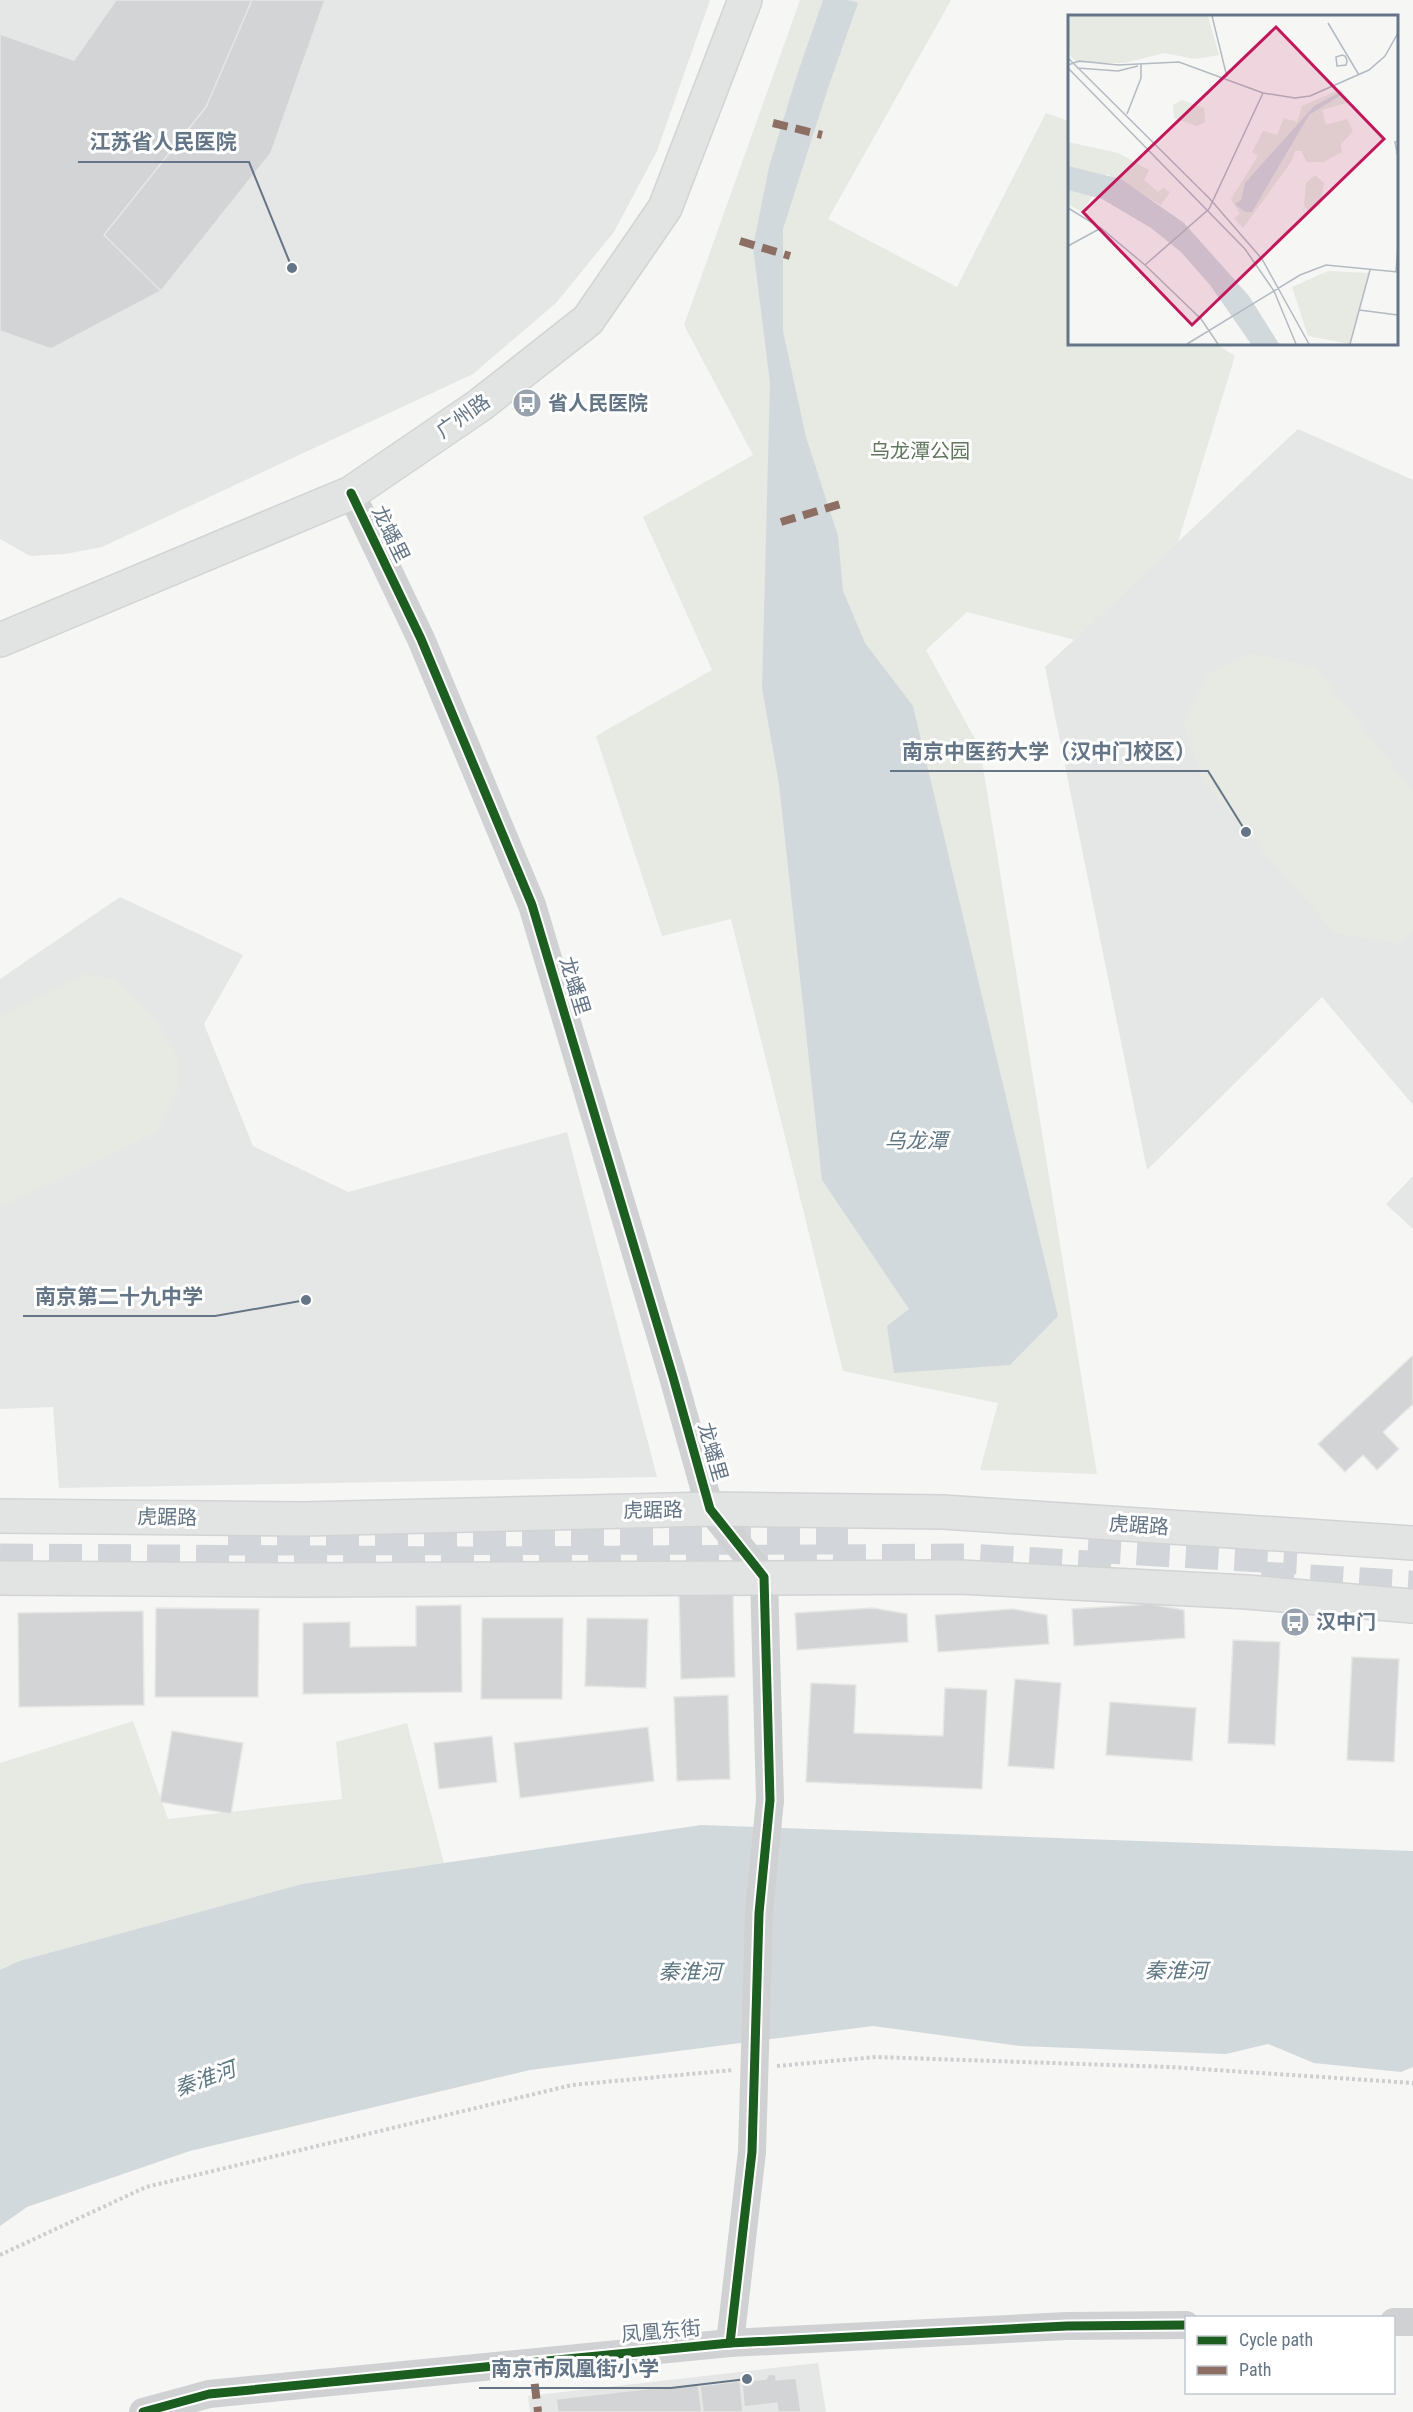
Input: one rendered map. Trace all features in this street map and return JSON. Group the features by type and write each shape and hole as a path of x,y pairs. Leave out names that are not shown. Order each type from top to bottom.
{"main road":[{"name":"广州路","path":"5,631 351,493 480,405 588,320 666,208 746,0"},
{"name":"虎踞路","path":"0,1516 304,1519 710,1509 943,1512 1413,1543"},
{"path":"0,1578 301,1580 960,1577 1246,1592 1413,1606"}],"street":[{"name":"龙蟠里","path":"351,493 422,639 532,905 673,1377 710,1509"},
{"path":"710,1509 764,1577 770,1800 759,1913 752,2152 730,2343"},
{"path":"1395,2322 1413,2322"},
{"name":"凤凰东街","path":"143,2412 730,2343 1067,2326 1185,2325"}],"path":[{"path":"771,2067 876,2057 1170,2067 1413,2083"},
{"path":"0,2255 146,2187 572,2085 736,2070"}],"shaded area":[{"path":"0,0 710,0 657,151 614,232 556,303 473,374 102,547 65,554 30,556 0,539"},
{"path":"1298,429 1413,480 1413,1105 1322,997 1147,1170 1045,667"},
{"path":"120,897 243,955 204,1024 253,1146 348,1192 567,1132 657,1477 59,1488 53,1407 0,1409 0,979"},
{"path":"1413,1176 1413,1229 1386,1204"},
{"path":"818,2363 826,2412 530,2412 528,2396"}],"green space":[{"name":"乌龙潭公园","path":"800,0 951,0 828,219 957,287 1046,113 1068,121 1068,345 1218,345 1235,356 1178,542 1075,640 967,612 926,650 980,748 1097,1474 980,1470 998,1403 843,1371 731,919 662,936 596,736 712,670 643,517 753,455 684,325"},
{"path":"1251,653 1316,667 1413,791 1413,931 1400,944 1335,934 1203,780 1183,724 1206,674"},
{"path":"84,974 114,978 155,1018 179,1058 178,1090 157,1133 0,1208 0,1015"},
{"path":"133,1721 168,1819 342,1799 336,1742 407,1723 444,1863 302,1884 19,1961 0,1970 0,1763"}],"water":[{"name":"乌龙潭","path":"823,0 848,0 858,3 783,229 783,331 806,437 838,536 843,591 865,643 913,706 1058,1316 1010,1365 894,1373 887,1326 909,1309 822,1180 779,784 762,688 770,383 753,247 769,167"},
{"name":"秦淮河","path":"701,1825 1413,1851 1413,2067 1401,2072 1314,2063 1268,2044 1226,2054 1020,2046 873,2026 530,2070 190,2151 27,2207 0,2226 0,1970 19,1961 302,1884"}],"building":[{"path":"116,0 325,0 271,153 161,291 51,349 0,331 0,34 74,60"},
{"path":"252,0 325,0 271,153 161,291 104,235 206,107"},
{"path":"1413,1355 1413,1404 1383,1432 1399,1449 1377,1470 1363,1455 1345,1472 1318,1444"},
{"path":"733,1593 735,1677 681,1679 679,1595"},
{"path":"1150,1604 1184,1610 1185,1638 1074,1646 1072,1609"},
{"path":"461,1605 462,1692 303,1694 303,1623 350,1622 350,1647 416,1646 416,1606"},
{"path":"156,1608 259,1609 258,1697 155,1697"},
{"path":"873,1608 907,1614 908,1642 797,1650 795,1613"},
{"path":"1013,1609 1047,1615 1049,1644 938,1652 935,1615"},
{"path":"143,1611 144,1705 19,1707 18,1613"},
{"path":"482,1618 563,1618 562,1699 481,1699"},
{"path":"587,1618 648,1619 646,1688 585,1686"},
{"path":"1233,1640 1280,1642 1275,1745 1228,1743"},
{"path":"1352,1657 1399,1659 1394,1762 1347,1760"},
{"path":"1015,1679 1061,1683 1054,1769 1008,1766"},
{"path":"811,1683 856,1685 854,1733 943,1736 945,1688 987,1690 982,1789 806,1782"},
{"path":"728,1695 730,1779 677,1781 674,1697"},
{"path":"1110,1702 1196,1708 1192,1761 1106,1755"},
{"path":"648,1727 654,1781 520,1798 514,1743"},
{"path":"172,1731 243,1743 231,1814 160,1802"},
{"path":"492,1736 497,1782 439,1789 434,1743"},
{"path":"769,2374 776,2375 776,2380 796,2378 801,2412 778,2412 777,2403 744,2407 742,2381 766,2379"},
{"path":"740,2381 743,2412 703,2412 700,2386"},
{"path":"698,2383 702,2412 558,2412 556,2399"}],"tunnel":[{"path":"228,1539 848,1538"},
{"path":"1088,1546 1297,1558"},
{"path":"0,1560 484,1563 967,1560 1123,1569"},
{"path":"1261,1578 1413,1587"}],"marked path":[{"path":"773,123 822,135"},
{"path":"740,241 790,256"},
{"path":"781,522 847,502"},
{"path":"532,2361 538,2412"}],"cycle path":[{"path":"351,493 421,639 532,905 673,1377 710,1509 764,1577 770,1800 759,1913 752,2152 730,2343"},
{"path":"143,2412 209,2394 730,2343 1067,2326 1185,2325"}],"place":[{"name":"江苏省人民医院","path":"292,268"},
{"name":"省人民医院","path":"527,403"},
{"name":"南京中医药大学（汉中门校区）","path":"1246,832"},
{"name":"南京第二十九中学","path":"306,1300"},
{"name":"汉中门","path":"1295,1622"},
{"name":"南京市凤凰街小学","path":"747,2379"}]}
